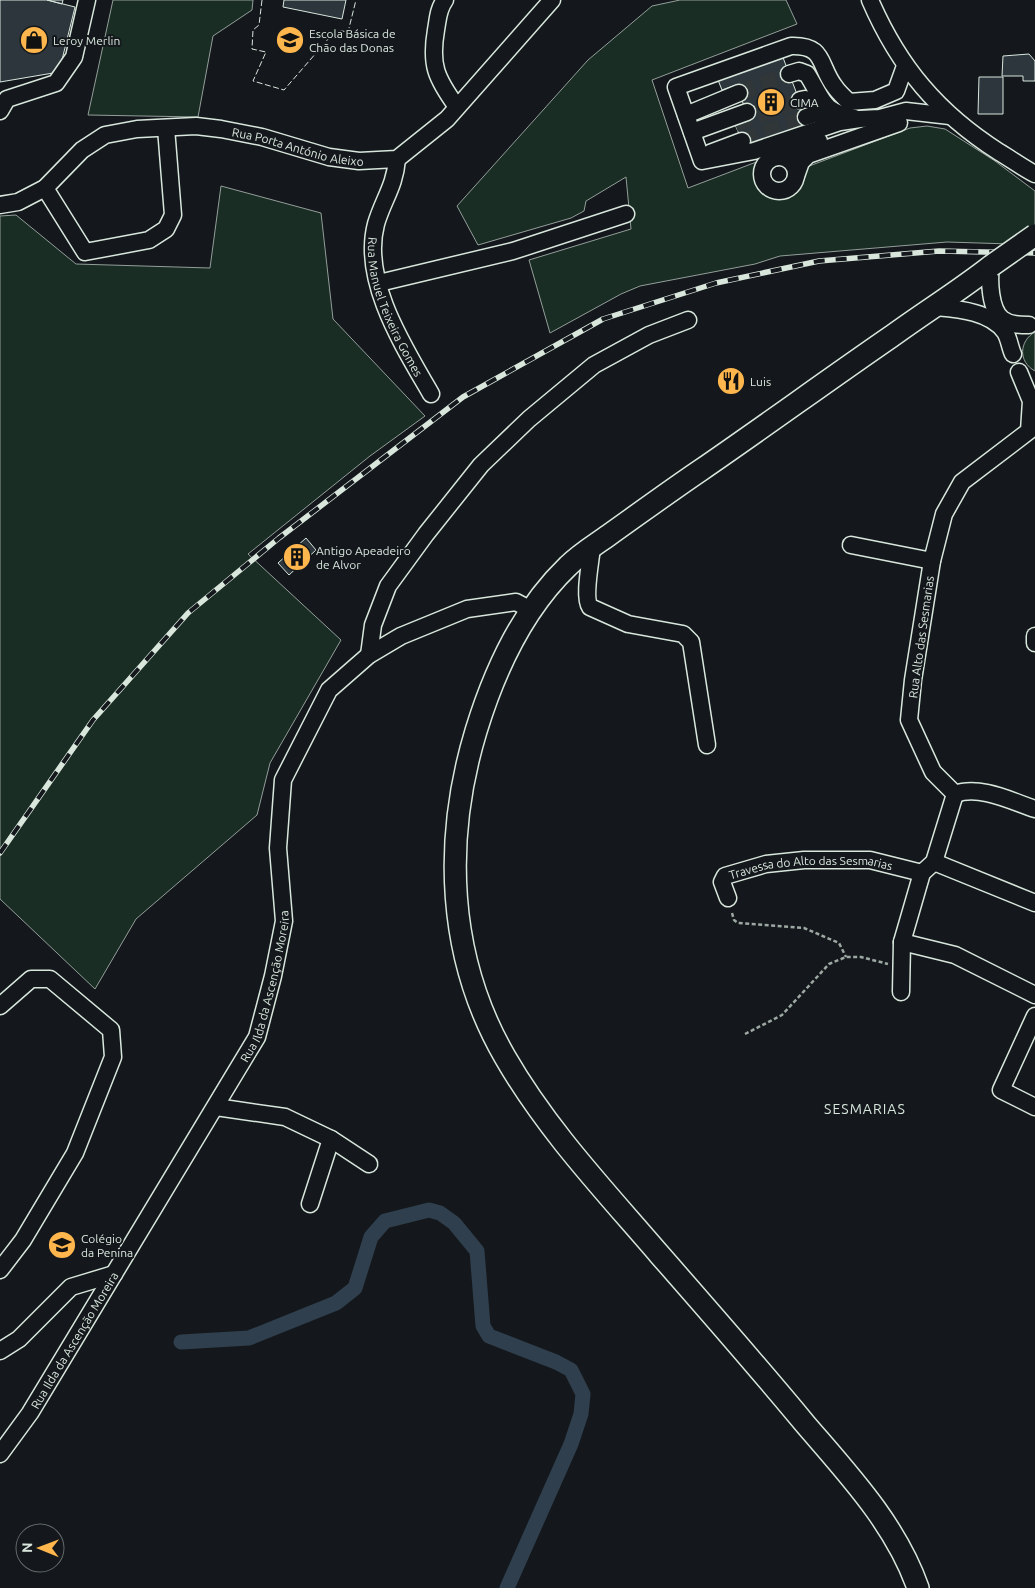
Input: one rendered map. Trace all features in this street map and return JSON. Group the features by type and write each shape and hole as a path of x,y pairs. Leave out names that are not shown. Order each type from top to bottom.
{"main road":[{"path":"918,1588 896,1540 862,1491 574,1156 526,1092 502,1053 478,1000 465,957 456,910 453,863 457,809 471,749 487,696 509,647 533,611 566,568 592,546 1035,235"}],"street":[{"path":"0,111 7,98 56,83 74,57 87,0"},
{"path":"444,0 440,7 432,56 442,88 457,107"},
{"path":"397,159 447,119 552,0"},
{"path":"870,0 905,66 927,94 974,136 1034,173"},
{"path":"880,118 840,122 733,157 702,161 676,87 791,46 806,46 817,52 834,87 849,102 875,100 896,91 905,66"},
{"path":"826,104 807,74 799,72 798,96 826,104 860,119"},
{"path":"693,136 743,103"},
{"path":"906,112 950,116 910,119 808,155 801,162 794,182 786,190 771,190 766,186 761,172 768,161 776,157 880,118 906,112"},
{"name":"Rua Porta António Aleixo","path":"0,205 18,202 45,188 82,150 105,135 137,128 196,126 262,137 329,157 359,161 397,159"},
{"path":"45,188 85,252 149,240 166,229 173,215 166,128"},
{"path":"693,136 738,132"},
{"path":"776,157 788,160 795,170 796,176"},
{"name":"Rua Manuel Teixeira Gomes","path":"397,159 396,177 376,224 374,252 379,283 388,316 431,394"},
{"path":"379,283 513,251 626,214"},
{"path":"991,266 989,312 1005,332 1013,354"},
{"path":"969,283 972,300 989,312 1011,324 1032,324"},
{"path":"935,307 989,312"},
{"path":"369,655 373,625 388,586 426,534 481,465 529,419 594,365 649,335 688,320"},
{"path":"1013,354 1017,338 1032,324"},
{"name":"Rua Alto das Sesmarias","path":"955,794 933,772 909,720 913,680 932,561 944,514 962,482 1028,431 1032,419 1031,401 1013,354"},
{"path":"1019,372 1035,383"},
{"path":"851,545 932,561"},
{"path":"592,546 586,592 587,603 590,608 628,624 683,634 691,642 707,745"},
{"name":"Rua Ilda da Ascenção Moreira","path":"0,1454 30,1413 257,1038 274,976 284,921 278,848 283,780 328,690 369,655 401,636 466,609 516,602 533,611"},
{"path":"1035,636 1035,643"},
{"path":"901,992 902,942 922,873 934,862 955,794 964,791 992,795 1035,809"},
{"name":"Travessa do Alto das Sesmarias","path":"728,898 722,882 725,876 766,864 804,860 870,860 922,873"},
{"path":"934,862 1035,903"},
{"path":"902,942 955,955 1035,995"},
{"path":"0,1006 31,979 50,980 111,1030 113,1058 75,1153 23,1240 0,1270"},
{"path":"1035,1016 1001,1090 1035,1107"},
{"path":"216,1107 285,1117 331,1140 369,1164"},
{"path":"310,1204 331,1140"},
{"path":"0,1351 19,1339 71,1287 114,1274"}],"path":[{"path":"728,898 734,920 738,923 804,928 839,943 846,957"},
{"path":"745,1034 782,1015 829,964 846,957 861,957 901,968"}],"green space":[{"path":"113,0 253,0 252,10 213,36 198,117 88,115"},
{"path":"680,0 786,0 797,24 652,80 688,188 759,161 754,178 760,190 772,196 789,198 800,187 804,168 910,128 927,126 945,129 995,161 1035,191 1035,227 1011,244 947,242 780,256 755,264 640,286 621,294 550,333 529,260 631,229 626,177 586,201 584,211 571,218 478,245 457,206 588,60 652,6"},
{"path":"221,186 321,213 333,319 425,416 370,456 248,554 341,640 270,763 257,815 136,919 95,989 0,899 0,216 16,215 76,264 210,268"},
{"path":"1035,332 1035,371 1029,367 1023,357 1023,346"}],"building":[{"name":"Leroy Merlin","path":"0,0 47,0 75,7 59,72 0,82"},
{"path":"47,0 63,0 62,4"},
{"path":"284,0 346,0 342,19 283,7"},
{"path":"1029,54 1035,61 1035,81 1023,81 1023,76 1002,76 1003,56"},
{"name":"CIMA","path":"782,55 808,123 745,148 734,122 748,116 736,85 722,90 718,80"},
{"path":"979,77 1003,77 1003,114 978,114"},
{"name":"Antigo Apeadeiro de Alvor","path":"306,538 316,550 289,575 278,563"}],"waterway":[{"path":"181,1342 249,1338 336,1303 355,1288 371,1237 385,1221 429,1210 440,1213 454,1223 477,1251 483,1326 489,1336 556,1362 571,1370 583,1394 581,1414 571,1444 507,1588"}],"tunnel":[{"path":"739,93 789,74"},
{"path":"735,124 800,100"},
{"path":"742,141 806,117"}],"railway":[{"path":"0,853 93,720 188,613 279,538 463,397 603,319 716,283 819,261 939,251 1035,253"}],"fence":[{"path":"262,0 259,25 253,30 252,49 266,52 253,81 284,90 336,30 348,32 356,0"}],"place":[{"name":"Leroy Merlin","path":"34,40"},
{"name":"Escola Básica de Chão das Donas","path":"290,40"},
{"name":"CIMA","path":"771,102"},
{"name":"Luis","path":"731,381"},
{"name":"Antigo Apeadeiro de Alvor","path":"297,557"},
{"name":"Colégio da Penina","path":"62,1245"}],"district":[{"name":"SESMARIAS","path":"865,1109"}]}
